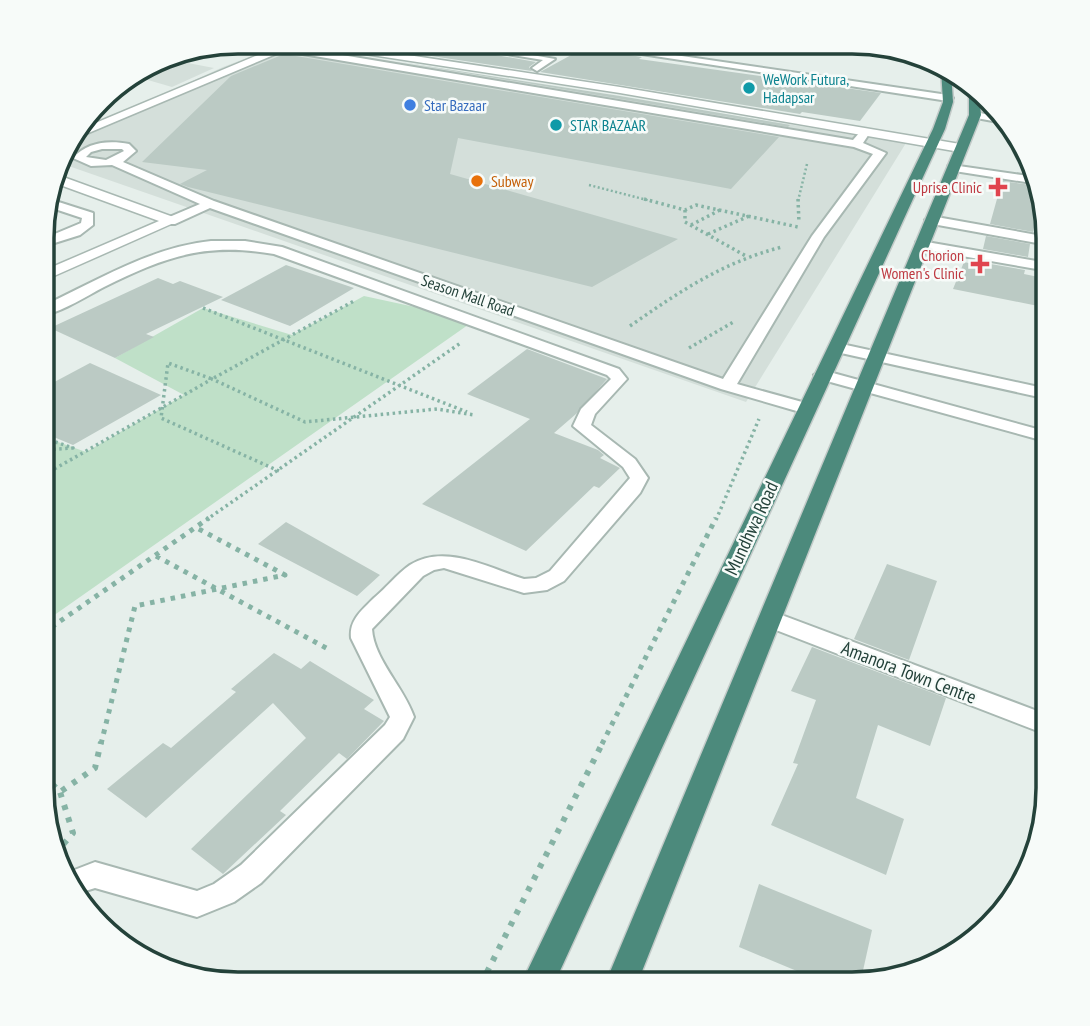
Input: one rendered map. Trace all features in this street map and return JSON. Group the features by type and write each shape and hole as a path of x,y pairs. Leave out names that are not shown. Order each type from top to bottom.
{"highway":[{"name":"Mundhwa Road","path":"543,972 943,120 948,98 947,81"},
{"path":"626,971 866,386 978,108 977,103"}],"street":[{"path":"89,130 266,55"},
{"path":"390,55 620,90 960,148"},
{"path":"64,182 171,221"},
{"path":"54,271 171,221"}],"lane":[{"path":"324,55 856,144 880,153 818,236 727,386"},
{"path":"525,55 551,59 537,68"},
{"path":"655,55 948,98"},
{"path":"978,108 985,111"},
{"path":"856,144 866,132"},
{"path":"82,141 129,148 126,157 112,162"},
{"name":"Season Mall Road","path":"102,146 87,150 79,158 95,163 112,162 210,204 727,386 807,409"},
{"path":"952,168 1026,179"},
{"path":"171,221 210,204"},
{"path":"54,239 87,225 89,216 58,206"},
{"path":"931,220 1035,239"},
{"path":"54,307 165,255 193,247 248,244 277,250 613,372 619,379 584,415 582,426 592,437 635,468 639,478 633,489 557,576 540,585 524,586 445,561 429,564 416,571 366,619 361,629 363,644 400,705 402,716 394,732 251,874 224,893 197,904 95,875 79,881"},
{"path":"921,245 1035,265"},
{"path":"837,348 1035,391"},
{"path":"822,376 1035,433"},
{"name":"Amanora Town Centre","path":"771,619 1036,720"}],"path":[{"path":"794,235 799,226 798,196 807,164"},
{"path":"589,185 685,210 696,205 796,228 799,226"},
{"path":"685,210 685,222 746,256"},
{"path":"691,225 721,210"},
{"path":"708,234 750,216"},
{"path":"619,333 676,294 746,256 790,245"},
{"path":"54,469 365,296"},
{"path":"204,308 474,415 437,409 305,422 212,379 168,363 162,418 279,471"},
{"path":"689,348 740,318"},
{"path":"55,625 279,471 397,384 466,339"},
{"path":"487,972 715,521 768,397"},
{"path":"54,442 73,448 54,449"},
{"path":"60,792 95,768 135,606 285,575 197,528"},
{"path":"156,556 328,649"},
{"path":"55,787 60,792 73,832 63,844"}],"shaded area":[{"path":"255,55 353,55 906,143 746,402 69,166 91,128"},
{"path":"184,63 214,68 172,87 145,79"}],"green space":[{"path":"364,296 475,320 55,615 54,441 86,452 184,395 115,358 203,308 292,335"}],"building":[{"path":"282,55 290,55 779,137 731,189 458,138 450,174 678,239 592,287 188,187 180,184 207,170 142,162 231,76"},
{"path":"425,55 496,55 536,62 529,67 532,71"},
{"name":"WeWork Futura, Hadapsar","path":"571,55 629,55 642,57 639,59 881,93 860,121 802,112 800,114 540,72"},
{"path":"400,62 620,96 790,125 788,127"},
{"path":"1002,181 1027,184 1034,214 1033,232 990,224"},
{"path":"986,236 1030,244 1028,257 983,249"},
{"path":"964,262 1025,270 1024,274 1035,276 1035,305 953,289"},
{"path":"286,265 354,288 290,326 221,300"},
{"path":"158,278 173,284 180,281 223,297 146,334 154,337 115,358 54,330 54,326"},
{"path":"527,349 607,379 576,414 554,433 598,450 604,455 600,458 620,468 599,488 594,486 526,551 422,504 530,419 467,394"},
{"path":"90,363 161,395 73,445 54,437 54,382"},
{"path":"286,522 380,575 357,596 258,544"},
{"path":"887,564 937,581 909,660 854,639"},
{"path":"812,647 946,698 930,746 878,725 856,798 904,819 886,875 771,825 798,764 793,763 816,700 791,691"},
{"path":"274,653 301,669 310,661 374,700 364,709 384,721 347,759 339,753 280,811 286,815 223,874 191,849 306,738 273,703 146,818 107,789 163,743 171,748 236,692 231,689"},
{"path":"759,884 872,930 863,971 797,971 739,947"}],"place":[{"name":"WeWork Futura, Hadapsar","path":"749,88"},
{"name":"Star Bazaar","path":"410,105"},
{"name":"STAR BAZAAR","path":"556,125"},
{"name":"Subway","path":"477,181"},
{"name":"Uprise Clinic","path":"998,187"},
{"name":"Chorion Women's Clinic","path":"980,264"}]}
